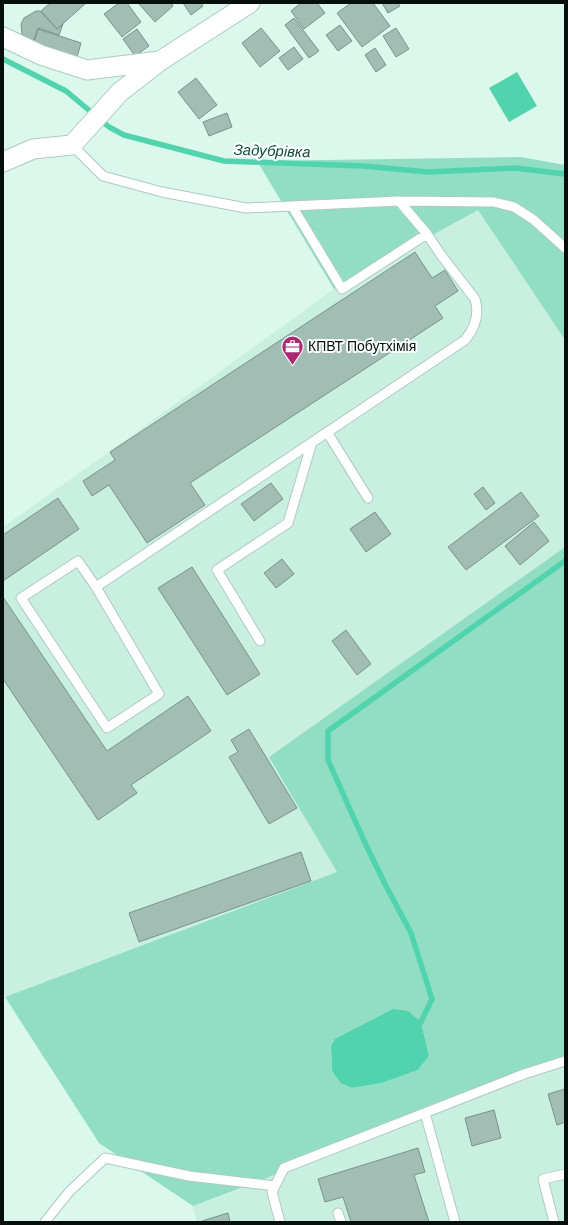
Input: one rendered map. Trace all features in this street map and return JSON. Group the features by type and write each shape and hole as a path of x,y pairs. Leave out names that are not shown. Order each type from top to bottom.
{"street":[{"path":"3,162 33,150 78,138 120,92 160,61 250,3"},
{"path":"3,37 41,55 87,70 160,61"}],"lane":[{"path":"78,138 103,176 162,192 246,208 399,201 494,202 514,207 534,220 565,248"},
{"path":"96,587 465,340 473,330 477,307 475,299 441,255 427,234 399,201"},
{"path":"292,206 342,289 427,234"},
{"path":"327,432 368,498"},
{"path":"260,641 217,570 288,523 312,442"},
{"path":"78,561 96,587 160,694 107,728 21,598 78,561"},
{"path":"280,1222 272,1192 284,1168 524,1074 565,1062"},
{"path":"425,1113 455,1222"},
{"path":"45,1222 69,1192 105,1158 189,1176 275,1186"},
{"path":"554,1222 543,1179 565,1174"}],"shaded area":[{"path":"517,72 537,106 509,122 489,88"},
{"path":"521,157 565,165 565,340 478,210 334,289 257,161"},
{"path":"478,209 565,340 565,547 269,757 337,872 5,997 3,991 3,527 334,289"},
{"path":"565,547 565,1066 525,1079 193,1206 99,1143 5,997 337,872 269,757","holes":["421,1022 429,1056 418,1070 382,1083 352,1088 332,1072 331,1046"]},
{"path":"393,1009 408,1011 421,1022 429,1056 418,1070 382,1083 352,1088 341,1083 332,1071 331,1046 335,1039"},
{"path":"565,1066 565,1222 197,1222 193,1206 525,1079"}],"building":[{"path":"50,3 86,3 57,29 41,11"},
{"path":"119,3 127,3 141,22 122,37 104,14"},
{"path":"171,3 173,6 155,22 139,4"},
{"path":"183,3 201,3 203,6 191,15"},
{"path":"301,3 317,3 325,13 304,29 291,11"},
{"path":"351,3 373,3 390,26 362,47 337,13"},
{"path":"382,3 398,3 400,6 388,13"},
{"path":"36,11 40,11 57,29 63,24 59,35 38,28 34,40 25,37 22,34 21,24 24,18"},
{"path":"294,18 319,51 309,58 285,25"},
{"path":"340,25 352,41 338,51 326,35"},
{"path":"261,28 280,51 260,67 242,43"},
{"path":"396,28 409,49 396,57 383,36"},
{"path":"38,29 81,43 77,57 34,42"},
{"path":"137,29 149,46 135,56 123,39"},
{"path":"294,47 303,59 288,70 279,58"},
{"path":"375,48 386,65 376,72 365,55"},
{"path":"196,78 217,105 199,119 178,92"},
{"path":"227,113 232,127 209,136 203,122"},
{"path":"415,252 432,278 445,270 458,291 435,306 443,318 190,483 205,505 147,543 109,485 92,496 83,481 115,460 110,452"},
{"path":"271,483 283,499 254,521 241,504"},
{"path":"483,487 495,503 486,510 474,494"},
{"path":"521,492 539,516 466,570 448,547"},
{"path":"58,498 79,529 3,581 3,535"},
{"path":"375,512 391,534 366,552 350,529"},
{"path":"534,522 549,541 520,565 505,546"},
{"path":"282,559 294,574 276,588 264,573"},
{"path":"192,567 260,674 227,695 158,588"},
{"path":"3,597 107,751 188,696 211,731 131,785 137,793 98,820 3,679"},
{"path":"346,630 371,664 357,675 332,641"},
{"path":"249,729 297,808 269,824 229,757 238,752 231,740"},
{"path":"301,852 311,881 139,942 129,913"},
{"path":"565,1089 565,1122 557,1125 548,1094"},
{"path":"494,1110 501,1138 472,1146 465,1118"},
{"path":"418,1148 425,1172 414,1175 429,1222 351,1222 343,1197 325,1202 318,1179"},
{"path":"228,1213 230,1222 202,1222 202,1221"}],"waterway":[{"name":"Задубрівка","path":"3,59 66,91 109,127 124,135 224,161 363,166 428,172 515,168 565,174"},
{"path":"421,1022 432,999 411,933 365,843 328,760 328,731 565,561"}],"place":[{"name":"КПВТ Побутхімія","path":"292,366"}]}
